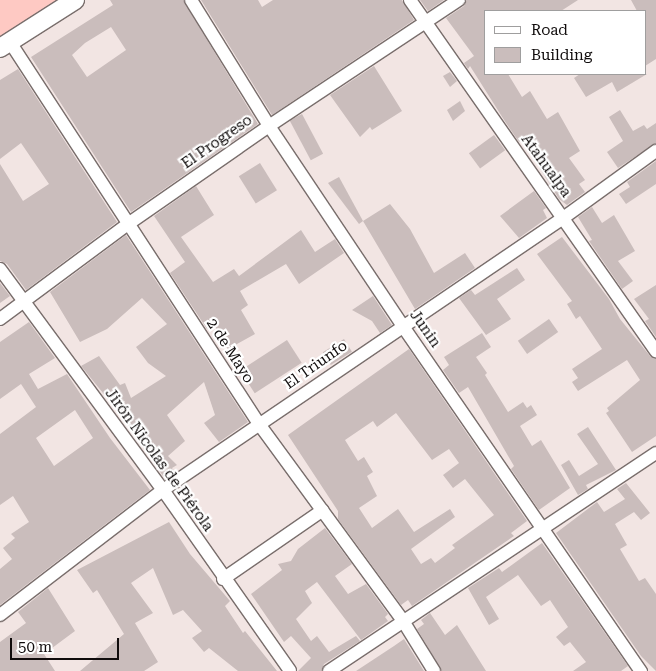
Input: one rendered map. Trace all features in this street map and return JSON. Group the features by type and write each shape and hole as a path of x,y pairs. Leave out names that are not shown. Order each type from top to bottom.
{"main road":[{"path":"5,45 76,0"}],"street":[{"name":"Junin","path":"191,0 269,126 402,325 545,529 641,671"},
{"name":"Atahualpa","path":"410,0 424,24 656,351"},
{"name":"El Progreso","path":"0,319 128,224 269,126 458,0"},
{"name":"2 de Mayo","path":"5,45 128,224 259,424 403,621 434,671"},
{"name":"El Triunfo","path":"0,615 163,490 402,325 563,218 656,151"},
{"name":"Jirón Nicolas de Piérola","path":"0,269 163,490 223,579 290,671"},
{"path":"328,671 545,529 656,453"},
{"path":"223,579 323,510"}],"shaded area":[{"path":"0,0 75,0 0,48"}],"building":[{"path":"110,0 183,0 258,124 131,212 31,57 113,5","holes":["111,27 126,50 87,77 72,55 85,43"]},
{"path":"201,0 258,0 262,7 273,0 402,0 414,20 272,115"},
{"path":"420,0 444,0 428,11"},
{"path":"467,0 578,0 563,10 483,10 483,75 509,75 522,97 530,91 547,119 558,112 580,151 569,158 585,180 579,184 585,192 567,205 559,199 522,140 519,142 470,66 468,69 464,63 474,56 446,18 464,6"},
{"path":"631,0 656,0 656,59 646,65 646,10 636,10"},
{"path":"374,66 402,111 372,130 370,127 360,137 330,95"},
{"path":"18,69 117,222 26,290 7,264 0,261 0,164 23,201 49,184 21,143 0,159 0,80"},
{"path":"450,72 457,81 450,87 443,76"},
{"path":"578,75 645,75 617,92 612,82 586,97 574,78"},
{"path":"460,101 465,111 453,121 447,110"},
{"path":"620,110 633,131 644,125 647,129 656,123 656,143 618,168 607,152 623,141 609,117"},
{"path":"302,114 323,154 311,160 290,121"},
{"path":"494,135 505,150 480,169 469,153"},
{"path":"656,161 656,184 626,204 619,194 630,187 627,182"},
{"path":"260,163 277,190 256,203 239,176"},
{"path":"339,177 363,221 359,224 328,183"},
{"path":"196,186 214,215 181,237 213,282 234,269 239,276 301,230 315,252 335,239 344,253 299,284 286,264 240,291 248,305 241,310 255,334 228,349 213,323 207,329 170,273 185,262 154,216"},
{"path":"534,191 546,208 543,210 547,218 519,238 500,216"},
{"path":"390,204 410,229 434,273 465,253 475,268 415,309 363,221"},
{"path":"592,207 602,223 614,215 635,251 618,261 633,281 622,289 589,241 592,240 578,217"},
{"path":"126,235 248,422 219,442 204,423 215,415 204,382 167,415 185,441 168,456 177,465 172,468 175,472 165,479 125,420 81,366 99,356 120,385 125,383 131,398 166,376 148,363 136,347 167,324 142,298 107,329 80,342 50,292"},
{"path":"562,237 609,299 620,319 650,356 656,359 656,436 632,452 606,413 609,411 607,408 640,380 627,360 578,391 572,382 578,378 572,369 602,349 580,316 576,319 567,304 572,301 537,254"},
{"path":"517,268 525,280 497,299 511,319 486,335 459,298 471,290 475,295"},
{"path":"0,283 10,296 0,303"},
{"path":"656,285 656,337 645,321 649,319 634,299"},
{"path":"373,296 392,325 380,333 372,321 352,310"},
{"path":"549,319 558,332 527,354 518,341"},
{"path":"29,322 55,358 29,374 38,389 67,374 110,438 150,490 0,605 0,569 12,559 3,548 15,538 11,534 29,522 13,496 0,505 0,434 36,407 21,384 0,399 0,342","holes":["75,410 93,438 54,466 36,438"]},
{"path":"482,333 491,347 476,357 487,373 485,375 508,412 523,402 527,408 531,405 537,415 520,426 532,446 541,440 570,488 539,510 511,469 514,466 468,387 459,393 443,370 449,365 444,357"},
{"path":"344,339 352,352 331,365 323,352"},
{"path":"287,340 302,363 255,393 240,370"},
{"path":"409,349 527,521 511,533 514,536 412,606 408,600 401,605 338,519 338,511 288,435","holes":["396,413 432,460 449,449 459,463 443,475 453,488 465,479 494,515 452,545 455,548 435,563 431,558 421,564 411,549 455,517 450,509 414,532 398,509 372,528 359,508 377,496 367,476 373,472 364,457 358,461 345,440 373,421 377,427"]},
{"path":"588,427 616,470 586,485 588,489 578,495 561,465 569,460 579,476 598,464 577,434"},
{"path":"626,483 650,513 641,520 634,512 615,524 627,545 620,549 639,581 645,578 656,594 656,671 641,656 556,533 597,502 604,512 625,499 617,489"},
{"path":"169,522 190,554 230,601 225,606 243,633 245,631 277,671 238,671 209,648 204,652 192,638 202,631 183,610 173,615 153,568 131,583 153,613 135,623 158,662 144,671 80,671 124,634 97,590 93,593 77,570"},
{"path":"325,528 352,564 335,576 348,594 366,584 388,614 385,617 388,621 361,640 317,582 305,591 312,603 296,619 311,641 317,636 329,652 356,636 360,641 324,664 321,671 298,671 311,658 291,636 284,642 251,594 282,570 278,564 291,561 298,549"},
{"path":"542,543 628,666 621,671 573,671 586,662 570,642 564,646 556,637 568,627 550,600 541,606 518,575 486,597 499,619 489,625 468,588 499,568 502,572"},
{"path":"48,588 75,631 44,654 55,671 0,671 0,642 26,623 18,612"},
{"path":"430,613 445,635 457,625 486,671 442,671 417,629 424,624 421,620"},
{"path":"404,639 424,671 356,671 394,646"}]}
